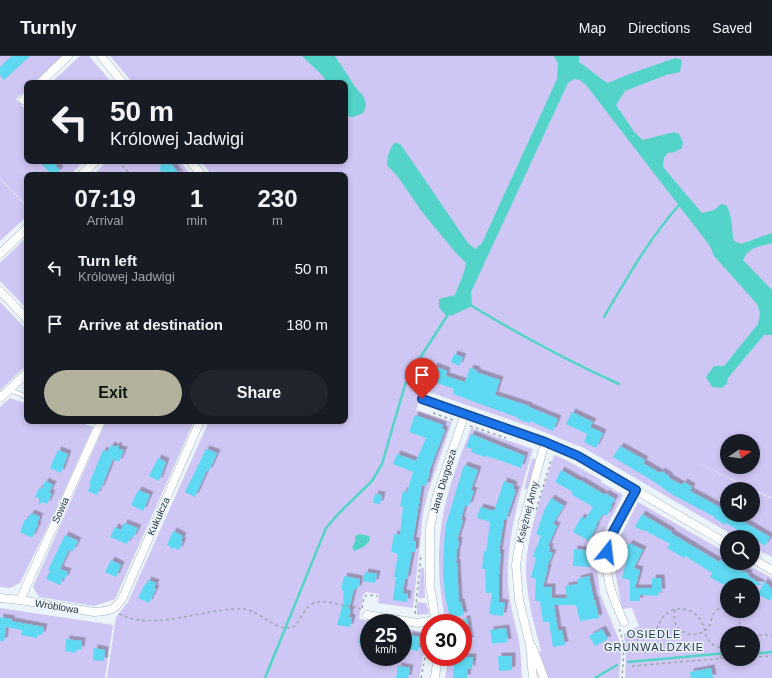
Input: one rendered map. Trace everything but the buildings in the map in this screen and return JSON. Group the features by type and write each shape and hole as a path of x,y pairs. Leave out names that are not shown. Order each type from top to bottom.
{"street":[{"path":"43,80 68,56"},
{"path":"101,56 121,80"},
{"path":"84,172 93,164"},
{"path":"193,164 199,172"},
{"path":"0,254 24,231"},
{"path":"0,292 24,316"},
{"path":"0,398 24,376"},
{"path":"422,399 545,442 578,456 720,540"},
{"name":"Jana Długosza","path":"435,614 429,580 430,528 437,495 465,414"},
{"name":"Sowia","path":"20,600 97,424"},
{"name":"Kukułcza","path":"113,609 119,604 123,597 199,424"},
{"name":"Księżnej Anny","path":"533,678 530,645 519,600 516,565 523,522 545,442"},
{"path":"624,622 610,589 606,559 613,532 636,490"},
{"path":"760,563 772,570"},
{"name":"Wróblowa","path":"0,598 94,612 105,612 113,609"},
{"name":"Jana Długosza","path":"365,612 420,624"},
{"path":"530,645 538,659 544,678"},
{"path":"435,677 437,666"}],"lane":[{"path":"10,390 24,396"}],"path":[{"path":"121,164 128,172"},
{"path":"468,427 470,426 506,438"},
{"path":"534,515 551,461 541,458"},
{"path":"113,609 118,614 134,619 160,620 230,609 245,609 254,612 278,625 290,628 296,626 308,606 314,603 323,602 358,607 365,612"},
{"path":"675,610 675,622 683,632 691,635 704,632 710,625 714,613 720,608"},
{"path":"657,629 664,616 675,610 685,609 697,615 702,623 708,640 720,648"},
{"path":"652,650 641,652 637,648 636,643 640,635 648,630 657,629 667,633 675,629 680,629"},
{"path":"760,636 772,634"},
{"path":"623,644 636,643"},
{"path":"760,657 772,656"},
{"path":"632,666 720,657"},
{"path":"421,678 423,666"}],"shaded area":[{"path":"0,56 62,56 37,80 24,80 24,92 16,99 24,108 24,164 81,164 73,172 24,172 24,203 0,178"},
{"path":"80,56 89,56 109,80 54,80"},
{"path":"110,56 772,56 772,498 760,492 760,482 738,482 721,474 760,474 760,434 720,434 720,473 694,461 737,482 720,482 720,522 760,522 760,493 772,499 772,557 760,551 760,530 724,530 584,448 534,428 423,390 416,410 452,422 428,492 423,514 413,608 378,603 379,594 366,592 363,595 359,619 360,666 412,666 412,630 420,631 420,666 421,666 419,678 107,678 116,617 128,602 208,424 348,424 348,172 209,172 203,164 348,164 348,80 130,80"},
{"path":"302,56 335,56 356,88 364,97 366,106 363,113 353,117 348,116 348,80 325,80"},
{"path":"554,56 579,56 579,62 608,83 675,58 682,60 680,72 666,75 625,91 616,105 635,133 643,140 674,132 679,134 683,142 682,148 675,152 668,153 664,158 663,167 702,213 714,210 721,204 726,205 731,218 734,241 741,244 772,233 772,243 751,250 743,260 772,290 772,335 764,335 728,378 727,383 722,388 712,387 706,377 714,366 724,366 758,324 760,313 757,304 714,256 710,246 586,85 580,80 574,79 568,83 471,292 472,306 453,315 447,316 439,308 439,299 455,295 466,263 422,212 398,177 387,165 387,159 390,151 394,143 401,145 468,243 475,249 482,243 557,79 558,64"},
{"path":"104,164 182,164 189,172 96,172"},
{"path":"0,179 24,204 24,219 0,241"},
{"path":"24,240 24,306 0,281 0,263"},
{"path":"0,302 24,327 24,368 0,390"},
{"path":"10,398 24,403 24,424 85,424 93,427 52,518 20,583 10,588 0,587 0,407"},
{"path":"105,424 193,424 115,599 94,606 39,597 33,587"},
{"path":"471,428 533,449 515,515 509,549 508,567 508,584 519,641 522,678 445,678 447,666 472,666 472,614 444,614 439,576 439,552 443,515 457,465"},
{"path":"554,455 568,461 601,480 601,482 623,495 600,540 597,569 600,594 620,642 621,655 619,678 547,678 539,652 541,651 529,599 526,567 529,540"},
{"path":"532,458 536,460 528,488 524,489"},
{"path":"638,502 720,549 720,570 757,570 772,578 772,678 625,678 626,656 624,634 639,626 632,608 622,609 615,571 615,547"},
{"path":"359,534 369,536 370,540 365,546 355,551 352,548 355,541 355,536"},
{"path":"421,567 424,569 425,598 418,598"},
{"path":"417,602 426,603 429,611 428,614 417,615"},
{"path":"0,608 113,625 105,678 0,678"}],"waterway":[{"path":"604,317 648,245 679,205"},
{"path":"472,306 544,347 619,384"},
{"path":"265,678 326,528 372,481 382,464 407,378 447,316"},
{"path":"760,653 772,652"},
{"path":"628,662 720,654"},
{"path":"595,678 617,665"}],"district":[{"name":"OSIEDLE GRUNWALDZKIE","path":"654,640"}],"route":[{"path":"422,399 545,442 578,456 636,490 613,532 607,552"}]}
